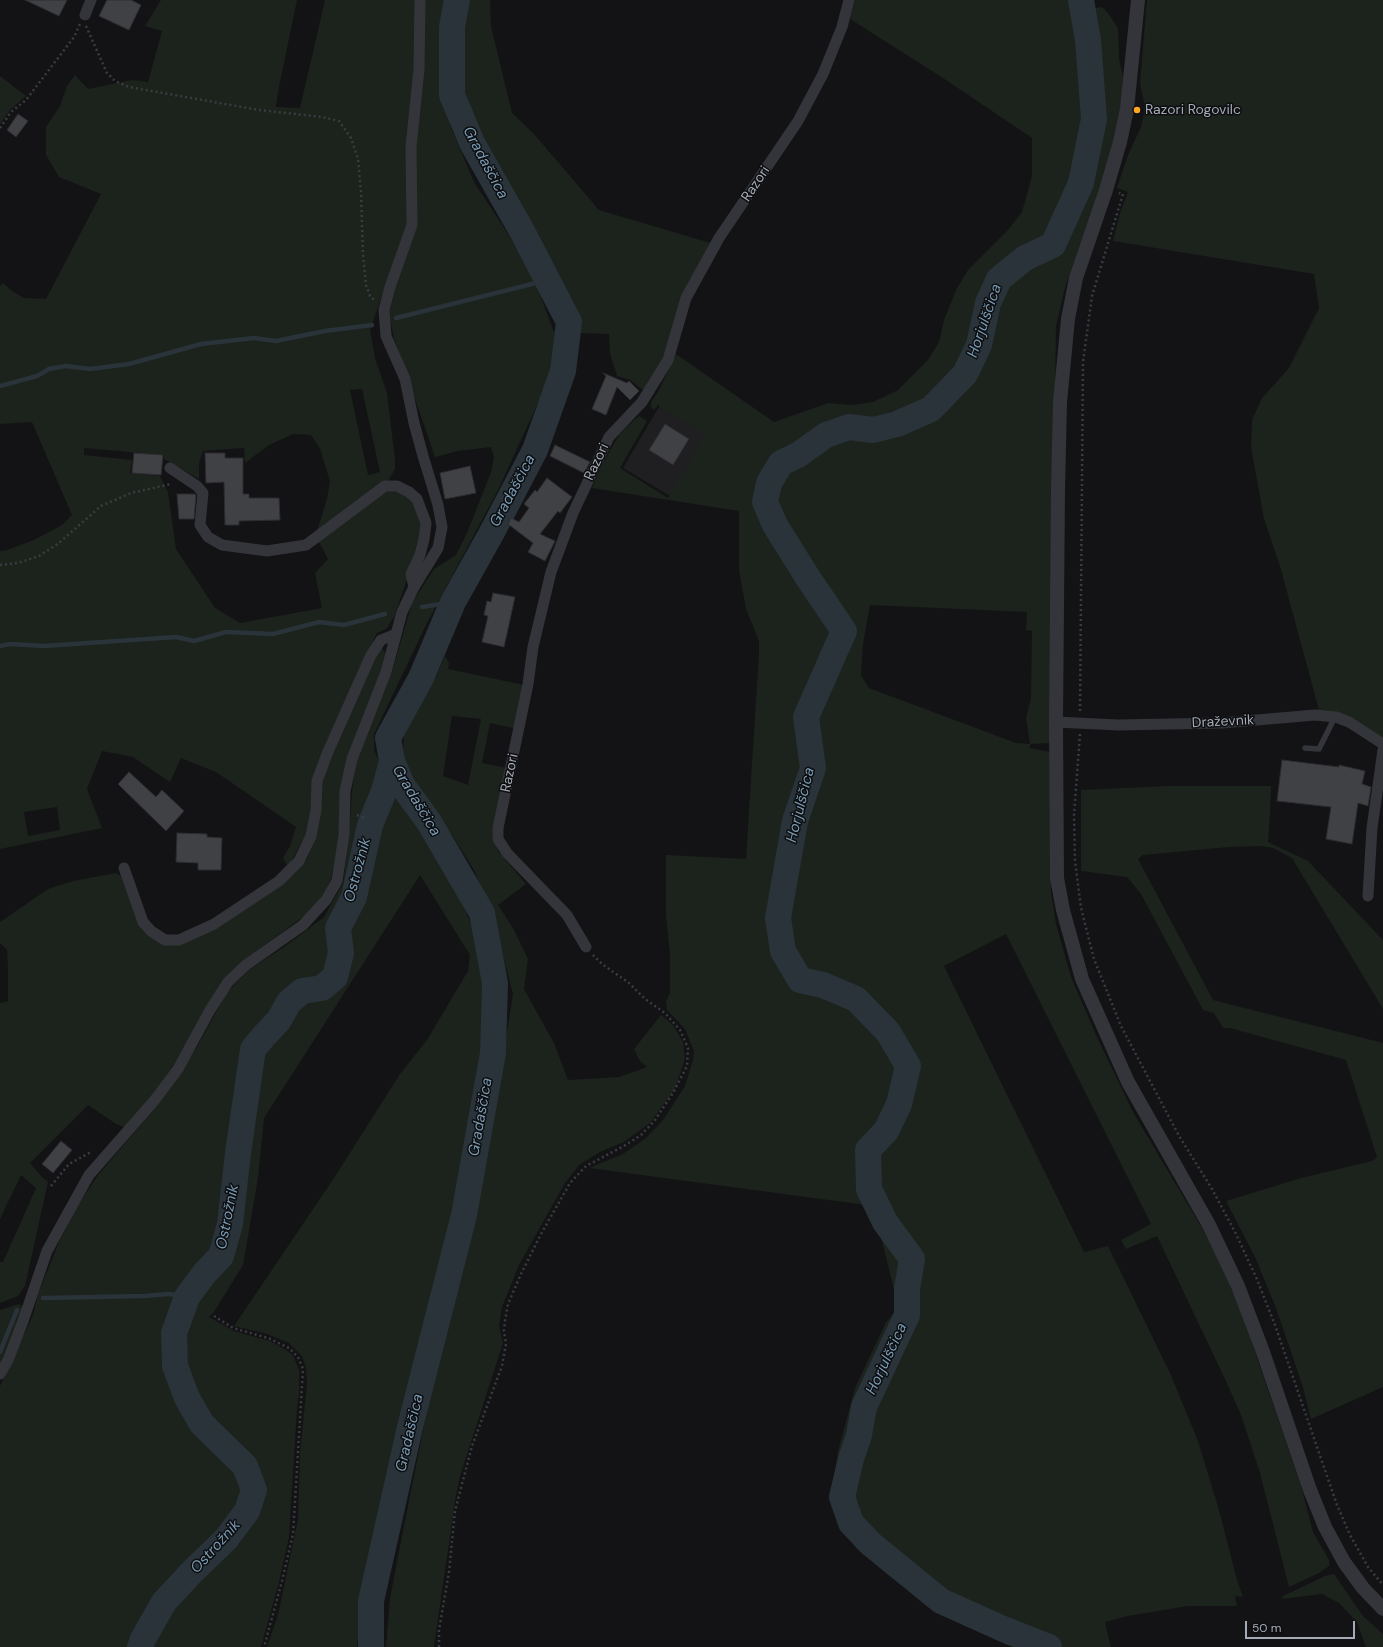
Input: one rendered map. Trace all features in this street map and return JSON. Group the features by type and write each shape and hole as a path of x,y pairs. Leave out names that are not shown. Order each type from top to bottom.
{"street":[{"path":"85,15 91,0"},
{"path":"0,1374 8,1360 24,1321 47,1252 89,1174 154,1101 178,1069 210,1010 228,982 246,965 303,925 326,900 337,881 344,835 345,791 352,758 386,672 402,612 414,588 438,548 442,526 438,505 414,423 405,379 386,336 384,310 412,225 411,147 419,69 420,0"},
{"name":"Razori","path":"586,947 567,915 507,853 498,839 498,828 528,684 533,647 551,572 573,514 609,437 642,402 668,360 686,298 719,238 798,122 823,74 842,27 848,0"},
{"path":"1138,0 1127,109 1120,142 1106,190 1076,278 1068,318 1060,402 1056,722 1057,878 1063,910 1082,979 1128,1082 1209,1225 1238,1286 1263,1352 1310,1490 1325,1527 1344,1562 1363,1588 1383,1609"},
{"path":"170,468 197,486 203,493 200,525 208,537 222,545 267,551 306,545 385,486 397,486 409,492 417,499 426,524 420,555 411,574 414,588"},
{"path":"124,868 143,922 151,931 165,940 179,940 214,924 279,881 299,861 311,836 316,810 317,781 327,754 371,655 381,640 396,634"},
{"name":"Draževnik","path":"1056,722 1118,725 1222,723 1315,715 1336,717 1349,722 1383,744"},
{"path":"1368,896 1372,828 1383,750"}],"lane":[{"path":"1305,748 1319,750 1336,717"}],"path":[{"path":"0,128 11,112 26,100 74,37 83,19 107,73 115,81 129,87 222,104 322,117 340,121 351,138 358,159 366,285 370,296 384,310"},
{"path":"1106,190 1123,194 1092,296 1083,362 1084,394 1079,699 1081,723 1074,815 1075,861 1082,908 1094,959 1121,1026 1179,1136 1216,1195 1256,1277 1291,1369 1337,1505 1350,1534 1368,1567 1383,1585"},
{"path":"0,565 18,563 39,556 58,543 102,506 130,492 189,481"},
{"path":"439,1647 439,1630 449,1572 455,1511 472,1446 502,1366 506,1344 504,1331 508,1304 541,1234 570,1183 586,1166 624,1146 641,1135 656,1120 674,1093 687,1066 688,1048 680,1030 665,1013 645,999 629,983 602,964 586,947"},
{"path":"214,1316 233,1328 268,1338 289,1348 298,1357 304,1369 293,1534 264,1647"}],"shaded area":[{"path":"161,0 297,0 276,107 300,108 325,0 417,0 407,224 370,330 375,358 387,393 395,460 395,469 389,480 316,534 327,499 330,481 320,449 311,435 293,434 269,445 245,463 244,448 203,451 199,463 199,479 164,459 164,455 84,448 84,455 132,460 130,473 160,476 168,492 176,549 215,608 240,623 322,608 315,573 328,559 318,540 388,490 400,492 416,503 422,525 421,539 394,617 386,629 377,633 358,672 314,776 308,831 288,867 283,858 290,846 296,827 216,772 181,758 170,782 133,757 102,751 87,789 102,828 0,849 0,551 7,550 34,540 62,525 72,515 32,422 0,424 0,286 3,283 12,291 24,298 46,299 101,194 59,177 46,155 46,127 60,106 67,86 75,75 88,89 132,80 148,82 162,31 145,26","holes":["362,389 380,472 368,475 350,390","57,807 60,830 28,836 24,812"]},
{"path":"425,0 447,0 441,98 451,128 474,182 530,268 554,332 555,366 498,490 427,623 374,734 374,750 384,773 441,861 463,905 475,933 486,982 480,1068 465,1144 458,1216 412,1373 362,1596 357,1647 267,1647 278,1615 298,1519 300,1453 307,1383 306,1368 302,1356 289,1343 267,1334 234,1326 334,1178 400,1074 427,1040 468,971 470,955 420,875 264,1118 258,1178 243,1265 214,1312 209,1317 234,1331 270,1341 286,1350 293,1355 299,1370 299,1393 289,1537 279,1582 261,1647 0,1647 0,1386 33,1315 38,1294 59,1242 79,1204 98,1175 157,1106 197,1047 227,992 250,969 284,947 324,917 343,883 356,759 392,672 412,603 434,569 456,555 467,533 491,472 494,458 491,447 458,451 435,457 394,338 389,315 397,279 417,223 415,147"},
{"path":"469,0 490,0 491,26 512,113 534,134 599,210 714,244 660,368 644,391 630,380 617,376 610,353 609,334 580,333 580,319 480,137 463,96 461,59 464,27"},
{"path":"855,0 1089,0 1090,9 1102,7 1118,28 1119,59 1123,76 1121,109 1108,166 1065,288 1056,326 1050,743 1031,744 1029,748 1050,752 1051,892 1056,924 1071,977 1097,1037 1133,1112 1209,1240 1228,1279 1243,1317 1301,1486 1313,1532 1329,1560 1329,1566 1319,1573 1289,1587 1260,1473 1241,1415 1157,1236 1126,1249 1121,1240 1151,1224 1006,934 944,966 1084,1252 1108,1246 1170,1373 1198,1441 1243,1597 1235,1596 1237,1606 1188,1606 1128,1616 1105,1622 1111,1647 1011,1647 965,1625 897,1582 856,1548 831,1507 838,1451 855,1388 886,1322 894,1313 897,1301 879,1230 866,1205 589,1168 623,1154 646,1138 663,1120 685,1086 693,1060 694,1051 685,1029 667,1010 666,1001 670,993 670,954 666,916 666,855 746,859 759,653 759,641 746,609 739,570 739,511 592,488 603,463 619,435 639,416 647,421 620,468 668,498 706,435 658,405 654,410 651,407 651,402 658,392 676,354 774,422 828,403 851,405 873,402 898,390 928,360 939,342 944,320 956,290 968,270 1008,230 1022,212 1032,176 1032,138 943,78 850,19","holes":["870,605 1027,612 1026,630 1032,631 1031,698 1026,718 1030,744 1016,743 869,688 861,675 863,644"]},
{"path":"1147,0 1383,0 1383,739 1337,713 1319,710 1280,566 1264,519 1251,447 1252,420 1262,398 1289,368 1319,308 1314,274 1113,241 1120,213 1128,192 1117,188 1128,155 1141,127 1144,113 1144,102 1140,83"},
{"path":"0,76 26,96 11,109 0,124"},
{"path":"660,405 708,433 670,496 623,468"},
{"path":"381,646 385,653 380,676 362,726 331,880 315,908 247,958 150,1100 127,1128 116,1124 88,1105 30,1163 48,1182 25,1286 18,1296 0,1303 0,1262 3,1262 36,1188 21,1175 0,1219 0,1003 8,1001 8,967 7,950 0,943 0,922 48,889 73,881 116,873 121,876 134,911 164,944 282,885 307,859 316,836 322,781 330,756 365,677"},
{"path":"445,656 449,663 448,669 524,685 517,729 490,723 482,763 507,768 492,836 498,851 526,884 498,905 513,928 528,959 524,989 554,1043 568,1080 619,1077 647,1067 640,1061 634,1049 661,1015 673,1025 683,1042 685,1059 675,1089 650,1123 624,1142 600,1152 579,1165 565,1183 519,1265 502,1307 499,1326 503,1343 460,1476 434,1647 386,1647 390,1598 403,1531 434,1376 500,1076 513,994 494,921 474,870 452,835 429,807 406,766 403,754 404,735 437,675","holes":["452,716 481,719 468,785 443,776"]},
{"path":"1168,786 1271,786 1268,842 1308,861 1383,940 1383,1009 1292,858 1273,848 1261,846 1229,847 1143,855 1138,859 1213,1000 1383,1043 1383,1387 1311,1419 1303,1387 1276,1308 1255,1257 1226,1201 1301,1178 1372,1161 1377,1157 1346,1060 1230,1028 1223,1028 1214,1013 1203,1010 1141,894 1127,877 1081,871 1081,790"},
{"path":"19,1304 23,1308 0,1364 0,1310"},
{"path":"1334,1574 1363,1616 1383,1634 1383,1647 1366,1647 1357,1622 1339,1603 1322,1594 1282,1599 1283,1596 1325,1576"}],"building":[{"path":"25,0 67,0 59,16"},
{"path":"107,0 131,0 141,5 129,30 99,16"},
{"path":"18,114 28,121 16,137 7,130"},
{"path":"603,373 627,383 629,381 639,391 630,400 617,387 606,415 592,409 606,376"},
{"path":"665,424 689,439 673,465 649,450"},
{"path":"555,445 590,462 584,473 550,456"},
{"path":"134,453 163,455 161,475 132,473"},
{"path":"205,453 225,453 225,458 243,458 243,494 249,494 249,498 279,498 280,520 239,521 239,525 225,525 224,482 206,483"},
{"path":"470,466 476,493 445,499 440,473"},
{"path":"547,478 572,497 560,513 558,511 540,534 555,541 545,561 528,552 533,543 508,524 511,518 519,522 529,508 524,504 535,490 537,492"},
{"path":"177,494 196,495 194,519 179,519"},
{"path":"493,593 515,597 504,647 482,642 488,616 484,615 487,601 491,602"},
{"path":"1282,760 1339,767 1339,765 1365,771 1362,784 1371,787 1368,806 1358,803 1352,844 1326,839 1331,807 1277,801"},
{"path":"129,772 156,797 162,790 184,811 166,831 118,784"},
{"path":"177,833 207,834 207,837 222,838 221,870 198,870 198,863 176,862"},
{"path":"61,1141 72,1150 53,1173 42,1164"}],"waterway":[{"name":"Gradaščica","path":"371,1647 371,1601 410,1427 464,1215 493,1053 495,983 482,913 429,822 402,785 392,761 388,738 421,678 453,602 535,450 563,371 569,322 523,233 472,143 452,95 452,27 457,0"},
{"name":"Horjulščica","path":"1049,1647 1001,1628 941,1601 871,1544 851,1523 842,1497 851,1459 859,1435 864,1407 907,1315 907,1289 912,1259 885,1222 869,1189 868,1150 886,1131 899,1104 908,1066 888,1032 856,999 823,985 800,980 783,951 778,918 795,821 813,768 806,717 844,631 808,578 775,525 765,502 769,483 781,463 798,455 826,435 849,427 873,430 897,424 931,409 965,374 979,345 988,303 999,279 1025,258 1053,245 1081,183 1094,119 1088,40 1081,0"},
{"path":"396,318 548,280"},
{"path":"0,386 37,376 49,369 66,366 90,369 129,364 201,344 254,338 276,341 325,331 372,325"},
{"path":"422,607 453,602"},
{"path":"0,646 10,644 44,646 176,637 194,641 226,632 273,634 319,622 344,625 385,614"},
{"name":"Ostrožnik","path":"140,1647 164,1602 226,1539 247,1511 254,1490 245,1466 202,1424 187,1398 175,1366 174,1333 187,1297 204,1274 221,1256 230,1224 238,1153 253,1049 279,1020 289,1002 302,991 322,988 335,977 341,953 338,928 354,897 370,825 384,791 392,761"},
{"path":"43,1298 144,1296 169,1294 187,1297"},
{"path":"0,1352 17,1310"}],"place":[{"name":"Razori Rogovilc","path":"1137,110"}]}
